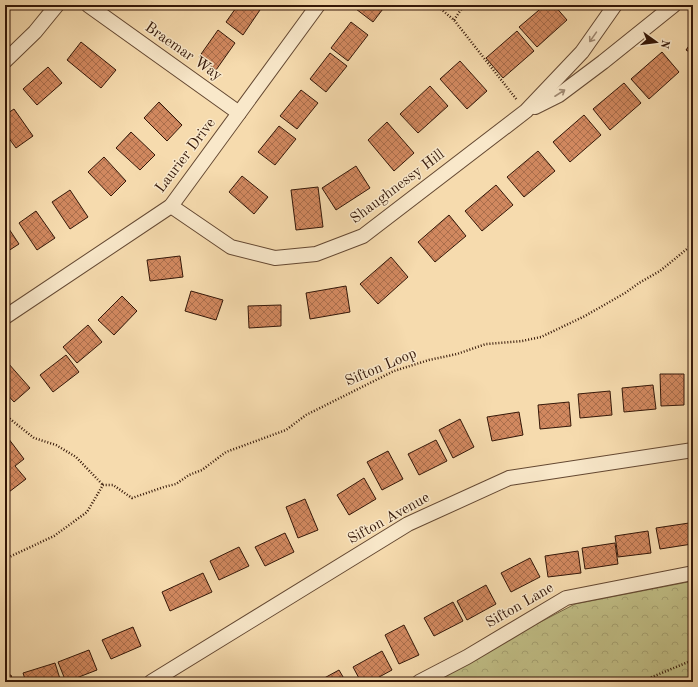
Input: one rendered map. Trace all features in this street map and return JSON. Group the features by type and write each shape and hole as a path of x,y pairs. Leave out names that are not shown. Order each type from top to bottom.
{"street":[{"path":"5,61 35,32 57,5"},
{"name":"Braemar Way","path":"88,5 239,113"},
{"name":"Laurier Drive","path":"5,317 171,206 318,5"},
{"name":"Shaughnessy Hill","path":"171,206 231,247 275,258 316,254 363,236 526,111 582,52 615,5"},
{"name":"Shaughnessy Hill","path":"526,111 559,95 674,5"},
{"name":"Sifton Avenue","path":"151,682 408,524 509,478 693,450"},
{"name":"Sifton Lane","path":"419,682 467,657 566,598 693,573"}],"path":[{"path":"436,5 454,20 526,111"},
{"path":"454,20 464,5"},
{"name":"Sifton Loop","path":"5,415 34,438 56,445 76,457 103,485 113,485 132,498 164,486 176,484 202,470 226,452 286,430 306,415 394,371 429,360 457,354 486,344 522,341 541,337 585,316 625,293 660,271 693,244"},
{"path":"5,559 54,536 87,512 103,485"},
{"path":"640,682 693,660"}],"green space":[{"path":"693,581 693,682 425,682 575,604"}],"building":[{"path":"238,5 259,5 262,7 243,35 226,22"},
{"path":"359,5 386,5 373,22 356,9"},
{"path":"545,5 554,5 567,20 537,47 519,27"},
{"path":"351,22 368,35 348,61 331,48"},
{"path":"218,30 235,43 216,70 199,57"},
{"path":"517,31 534,51 503,78 486,58"},
{"path":"693,40 693,54 686,50"},
{"path":"81,42 116,70 101,88 67,60"},
{"path":"662,52 679,72 649,99 631,79"},
{"path":"330,53 347,66 326,92 310,79"},
{"path":"460,61 487,91 467,109 440,79"},
{"path":"48,67 62,83 37,105 23,89"},
{"path":"624,83 641,103 610,130 593,109"},
{"path":"430,86 448,106 418,133 400,114"},
{"path":"301,90 318,103 297,129 280,116"},
{"path":"159,102 182,125 167,141 144,118"},
{"path":"14,109 33,136 16,148 5,133 5,115"},
{"path":"584,115 601,135 570,162 553,142"},
{"path":"387,122 414,153 394,171 368,140"},
{"path":"279,126 296,139 275,165 258,152"},
{"path":"131,132 155,155 140,170 116,148"},
{"path":"538,151 555,171 524,197 507,177"},
{"path":"104,157 126,181 111,196 88,172"},
{"path":"356,166 370,188 336,210 322,188"},
{"path":"242,176 268,197 254,214 229,192"},
{"path":"496,185 513,205 482,231 465,211"},
{"path":"318,187 323,227 296,230 291,190"},
{"path":"70,190 88,217 70,229 52,202"},
{"path":"36,211 55,238 37,250 19,223"},
{"path":"449,215 466,236 435,262 418,242"},
{"path":"7,226 19,244 5,253 5,227"},
{"path":"180,256 183,277 150,281 147,260"},
{"path":"391,257 408,277 378,304 360,284"},
{"path":"346,286 350,312 310,319 306,293"},
{"path":"191,291 223,300 216,320 185,311"},
{"path":"122,296 137,311 114,335 98,320"},
{"path":"281,305 281,326 249,328 248,306"},
{"path":"88,325 102,342 77,363 63,347"},
{"path":"66,355 79,372 53,392 40,375"},
{"path":"8,363 30,388 14,402 5,392 5,366"},
{"path":"660,374 684,374 684,405 661,406"},
{"path":"653,385 656,409 624,412 622,388"},
{"path":"610,391 612,415 580,418 578,394"},
{"path":"569,402 571,426 540,429 538,405"},
{"path":"519,412 523,435 492,441 487,417"},
{"path":"460,419 474,447 453,458 439,430"},
{"path":"5,434 24,459 15,466 26,479 5,495"},
{"path":"436,440 447,461 419,475 408,454"},
{"path":"388,451 403,479 382,490 367,462"},
{"path":"364,478 376,499 349,515 337,495"},
{"path":"305,499 318,530 298,538 286,507"},
{"path":"689,523 692,544 660,549 656,528"},
{"path":"648,531 651,553 618,557 615,536"},
{"path":"285,533 294,552 265,566 255,547"},
{"path":"615,543 618,564 585,569 582,548"},
{"path":"239,547 249,566 219,580 210,561"},
{"path":"578,551 581,573 548,577 545,556"},
{"path":"530,558 540,577 511,592 501,573"},
{"path":"203,573 212,592 170,611 162,592"},
{"path":"486,585 496,604 467,620 457,601"},
{"path":"453,602 463,621 434,636 424,618"},
{"path":"404,625 419,655 399,664 385,635"},
{"path":"133,627 141,646 111,659 102,640"},
{"path":"89,650 97,670 66,682 58,662"},
{"path":"382,651 392,670 370,682 361,682 353,667"},
{"path":"55,663 61,682 26,682 23,673"},
{"path":"339,670 346,682 317,682"},
{"path":"11,675 13,682 5,682 5,676"}]}
